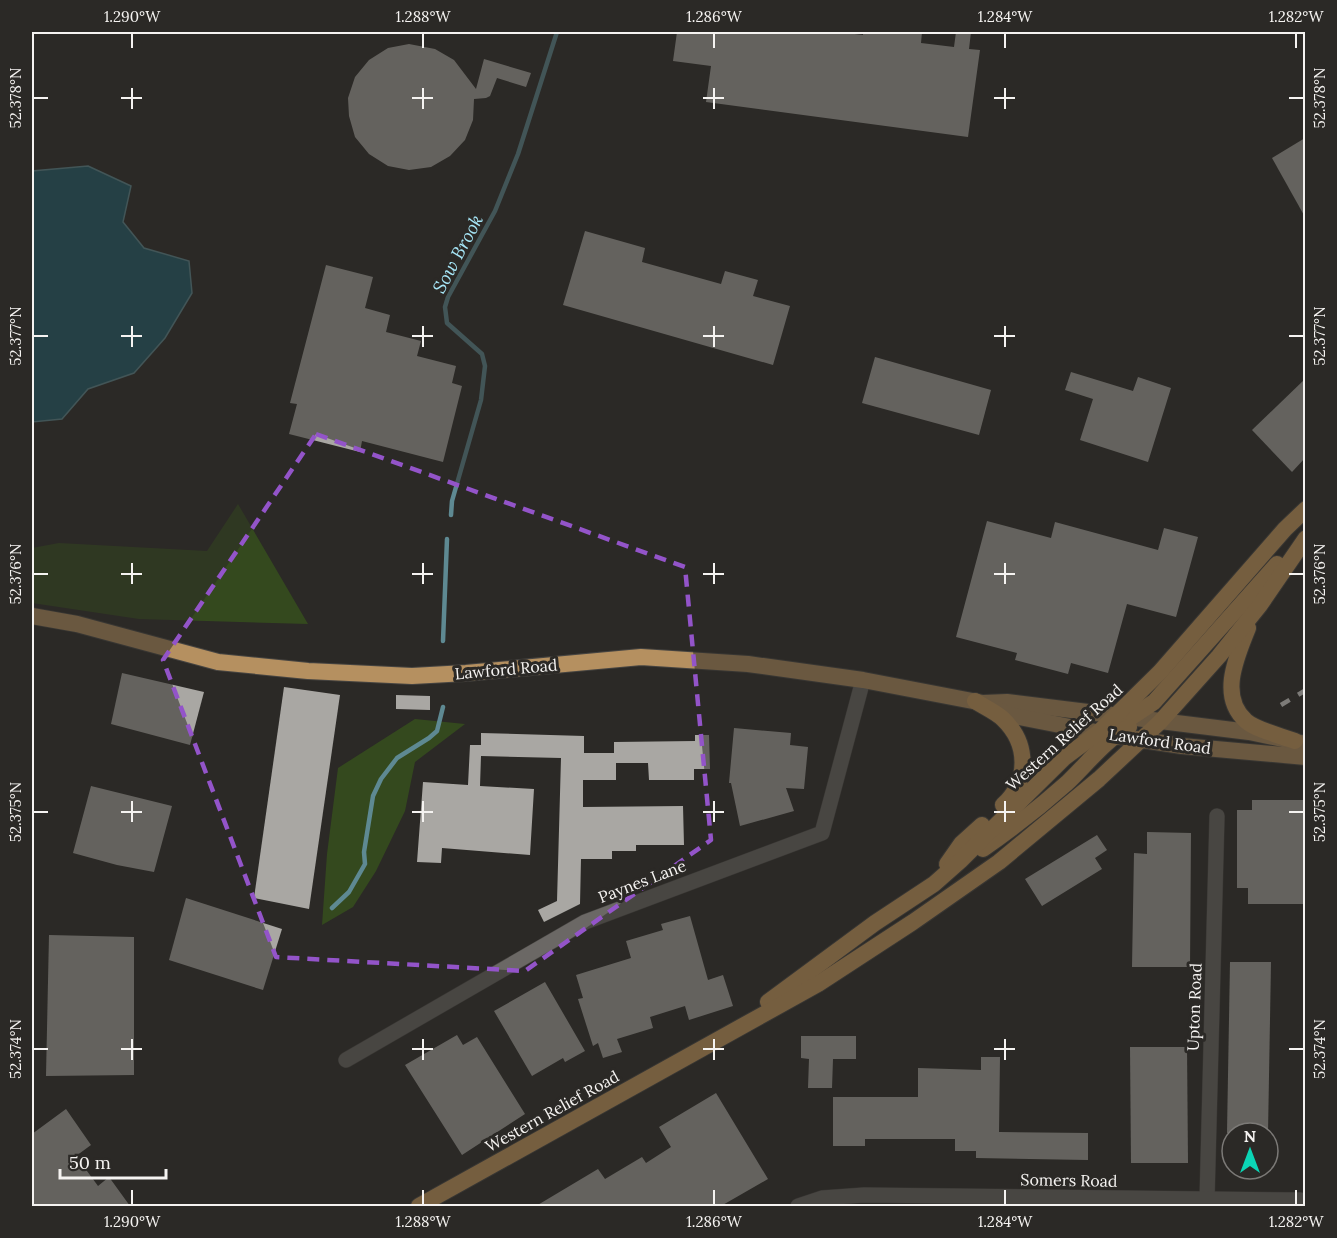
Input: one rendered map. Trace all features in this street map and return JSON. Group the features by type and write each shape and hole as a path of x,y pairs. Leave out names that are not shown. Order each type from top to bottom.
{"highway":[{"name":"Western Relief Road","path":"419,1206 818,984 999,862 1099,779 1140,738 1138,719 1160,672 1305,509"},
{"path":"1107,734 1138,719 1305,532"},
{"name":"Western Relief Road","path":"704,1048 875,923 934,884 1064,758 1138,719 1220,656 1254,613 1305,538"},
{"path":"1254,613 1230,680 1233,700 1246,722 1300,742"},
{"path":"934,884 961,844 1013,796 1023,773 1021,747 1016,737 1003,719 979,702"}],"main road":[{"name":"Lawford Road","path":"32,616 77,624 226,663 331,673 412,676 641,657 748,664 863,680 979,702 1007,702 1249,732 1300,742"},
{"name":"Lawford Road","path":"979,702 1009,715 1107,734 1189,746 1305,757"}],"street":[{"name":"Paynes Lane","path":"346,1060 585,922 822,833 863,680"},
{"name":"Upton Road","path":"1207,1200 1217,816"},
{"name":"Somers Road","path":"798,1206 822,1198 864,1195 1305,1201"}],"highlighted area":[{"path":"316,434 685,567 711,840 525,971 276,957 163,660"}],"green space":[{"path":"238,504 308,624 139,619 32,603 32,548 59,543 207,551"},
{"path":"415,719 465,724 415,762 405,811 376,871 353,907 322,925 327,854 338,768"}],"water":[{"path":"88,166 131,186 123,222 144,248 189,261 192,293 165,338 134,373 88,389 62,419 32,422 32,171"}],"building":[{"path":"677,32 838,32 863,35 863,32 922,32 921,43 954,47 956,32 971,32 969,49 980,50 968,137 706,102 711,66 673,61"},
{"path":"409,44 435,49 454,60 476,89 484,59 531,73 526,87 497,78 490,96 474,99 473,120 465,140 450,156 431,167 409,170 388,166 369,154 355,137 349,116 348,98 355,77 369,60 388,48"},
{"path":"1305,138 1305,217 1272,158"},
{"path":"585,231 645,248 642,262 721,284 725,271 758,280 753,296 790,306 773,365 563,305"},
{"path":"326,265 373,277 365,308 390,315 386,332 421,341 417,356 456,366 452,383 462,386 443,462 362,441 360,452 289,434 297,404 290,403"},
{"path":"875,357 991,390 979,435 862,403"},
{"path":"1071,372 1133,391 1138,377 1171,388 1148,462 1080,440 1093,399 1065,390"},
{"path":"1305,379 1305,458 1292,472 1252,430"},
{"path":"987,521 1051,538 1055,522 1158,550 1164,528 1198,537 1176,617 1127,604 1108,673 1071,663 1068,674 1015,660 1017,653 956,637"},
{"path":"122,673 204,692 190,745 111,724"},
{"path":"284,687 340,695 309,909 254,898"},
{"path":"396,695 430,696 430,710 396,709"},
{"path":"734,728 791,733 790,745 808,747 804,789 786,788 794,811 740,826 731,783 729,783"},
{"path":"481,733 584,736 584,753 614,753 614,742 695,741 695,735 709,735 710,769 694,769 694,780 649,780 648,763 616,763 616,780 583,780 583,807 683,806 684,845 636,845 636,851 612,851 612,859 581,859 580,904 544,922 538,910 557,901 561,758 481,756 480,786 534,789 530,855 442,848 441,863 417,862 423,782 468,785 470,745 481,745"},
{"path":"91,786 172,806 154,872 73,853"},
{"path":"1252,800 1305,800 1305,904 1248,904 1248,888 1237,888 1237,810 1252,810"},
{"path":"1147,832 1191,833 1190,967 1132,967 1134,853 1147,854"},
{"path":"1097,835 1107,850 1095,858 1102,869 1042,906 1025,879"},
{"path":"186,898 282,929 263,990 169,960"},
{"path":"690,916 708,980 723,975 733,1006 689,1020 685,1006 650,1017 653,1028 617,1039 622,1052 603,1058 598,1043 593,1046 578,999 583,998 576,975 631,958 626,941 663,930 661,924"},
{"path":"49,935 134,937 134,1075 46,1076"},
{"path":"1230,962 1271,962 1268,1121 1227,1121"},
{"path":"545,982 585,1051 565,1062 563,1058 532,1076 494,1011"},
{"path":"457,1035 463,1045 477,1037 525,1114 462,1155 405,1065"},
{"path":"801,1036 856,1036 856,1059 833,1059 832,1088 808,1088 809,1059 801,1058"},
{"path":"1130,1047 1187,1047 1188,1163 1131,1163"},
{"path":"981,1057 1000,1057 999,1132 1088,1133 1088,1160 976,1158 976,1151 955,1151 955,1139 865,1139 865,1146 833,1146 833,1097 918,1097 918,1068 981,1070"},
{"path":"716,1093 768,1179 721,1206 536,1206 598,1169 605,1179 642,1157 646,1163 671,1147 659,1127"},
{"path":"66,1109 91,1145 76,1156 98,1186 109,1177 130,1206 32,1206 32,1134"}],"waterway":[{"name":"Sow Brook","path":"451,515 452,501 481,400 485,366 482,354 447,323 445,307 448,297 495,211 518,154 557,32"},
{"name":"Sow Brook","path":"443,641 447,539"},
{"name":"Sow Brook","path":"332,908 349,892 365,864 364,852 373,796 381,779 397,758 437,731 443,707"}],"railway":[{"path":"1281,705 1306,690"}]}
